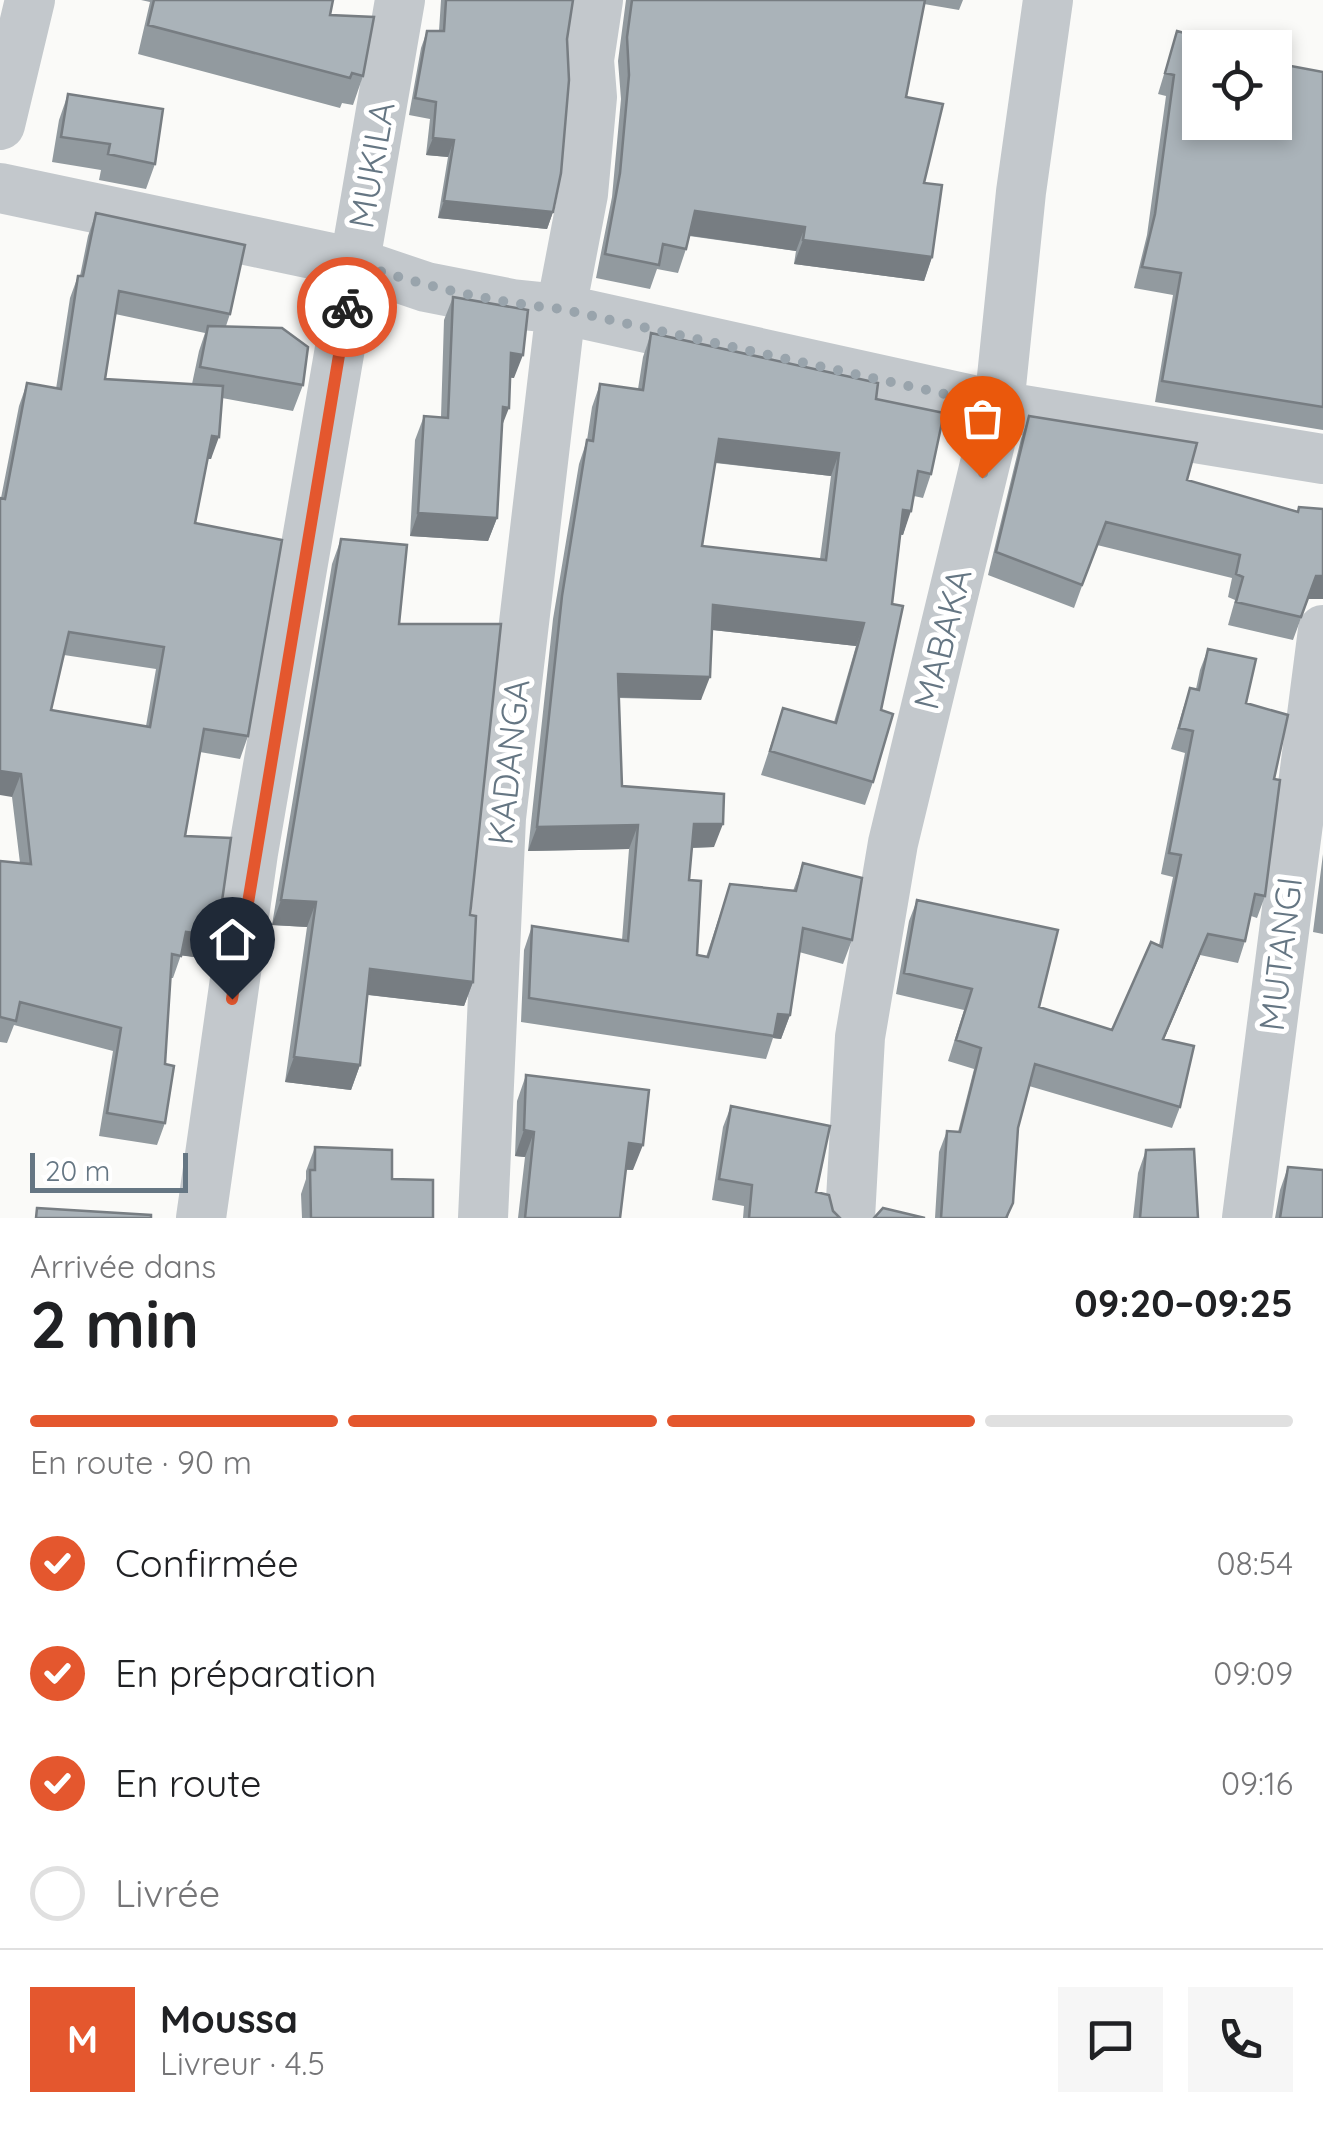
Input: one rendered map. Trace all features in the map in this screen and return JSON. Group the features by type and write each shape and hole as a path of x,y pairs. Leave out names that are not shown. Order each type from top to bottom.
{"street":[{"path":"0,125 30,0"},
{"name":"MUKILA","path":"201,1218 254,854 400,0"},
{"name":"KADANGA","path":"483,1218 501,818 561,309 583,194 591,116 589,60 598,0"},
{"name":"MABAKA","path":"850,1218 860,1037 893,843 999,406 1021,192 1048,0"},
{"path":"0,188 355,263 426,287 561,309 999,406 1323,459"},
{"name":"MUTANGI","path":"1248,1218 1323,630"}],"building":[{"path":"154,0 333,0 330,15 374,17 363,76 352,73 350,78 148,25"},
{"path":"446,0 573,0 567,39 569,80 561,173 553,212 444,201 454,140 433,138 436,102 415,98 427,31 444,31"},
{"path":"632,0 925,0 906,97 943,104 924,183 942,185 932,257 803,240 805,227 695,211 686,249 663,244 659,265 605,254 620,173"},
{"path":"1177,31 1182,32 1182,140 1292,140 1292,66 1323,72 1323,407 1162,381 1181,273 1142,267 1155,214 1174,75 1165,73"},
{"path":"68,94 163,109 155,164 108,154 110,144 61,137"},
{"path":"96,213 245,245 230,314 119,291 105,379 223,386 219,437 212,436 195,523 282,540 248,736 204,729 185,836 231,838 217,936 186,932 181,956 172,954 165,1064 174,1066 165,1123 107,1113 121,1028 20,1002 16,1021 0,1017 0,861 31,864 21,774 0,771 0,498 5,499 27,383 61,389 78,276 83,276","holes":["69,632 164,647 150,727 51,710"]},
{"path":"453,297 528,310 523,355 511,353 509,408 503,407 497,518 418,513 424,416 448,418"},
{"path":"208,326 282,328 308,347 303,385 200,367"},
{"path":"651,333 878,383 876,399 944,413 931,474 918,471 911,511 903,510 892,604 903,606 881,710 893,714 873,782 770,751 783,708 836,723 864,623 713,605 710,677 618,674 622,786 724,794 723,824 694,824 689,880 701,881 697,955 708,957 730,884 796,891 803,863 862,878 852,940 803,928 790,1015 778,1014 774,1036 529,998 532,926 628,941 638,825 537,827 562,596 587,440 593,441 600,384 643,390","holes":["719,439 839,453 826,560 702,546"]},
{"path":"1029,416 1197,443 1187,480 1298,512 1299,507 1323,509 1323,576 1316,576 1301,617 1236,602 1243,577 1236,574 1240,555 1106,522 1082,585 996,552"},
{"path":"341,539 407,545 399,624 501,624 470,915 476,916 473,982 370,969 360,1065 294,1057 316,902 281,900"},
{"path":"1208,649 1256,659 1246,703 1288,715 1274,779 1280,780 1265,896 1255,894 1245,941 1208,934 1163,1039 1194,1046 1180,1107 1035,1064 1018,1128 1013,1203 1006,1218 941,1218 947,1131 960,1132 981,1048 956,1040 972,989 904,973 917,900 1058,930 1039,1007 1112,1030 1151,942 1162,947 1181,855 1169,853 1193,731 1179,728 1190,688 1199,690"},
{"path":"526,1075 649,1090 643,1145 629,1143 620,1218 525,1218 534,1132 524,1130"},
{"path":"731,1106 830,1126 816,1192 829,1195 833,1211 840,1218 749,1218 752,1185 719,1179"},
{"path":"315,1147 392,1150 392,1179 433,1180 433,1218 311,1218 310,1170 315,1170"},
{"path":"1194,1149 1198,1218 1140,1218 1146,1150"},
{"path":"1288,1167 1323,1170 1323,1218 1280,1218"},
{"path":"37,1208 151,1215 151,1218 36,1218"},
{"path":"883,1208 925,1218 874,1218"}],"way so far":[{"path":"347,307 355,263 426,287 561,309 999,406 982,478"}],"route":[{"path":"232,999 347,307"}]}
